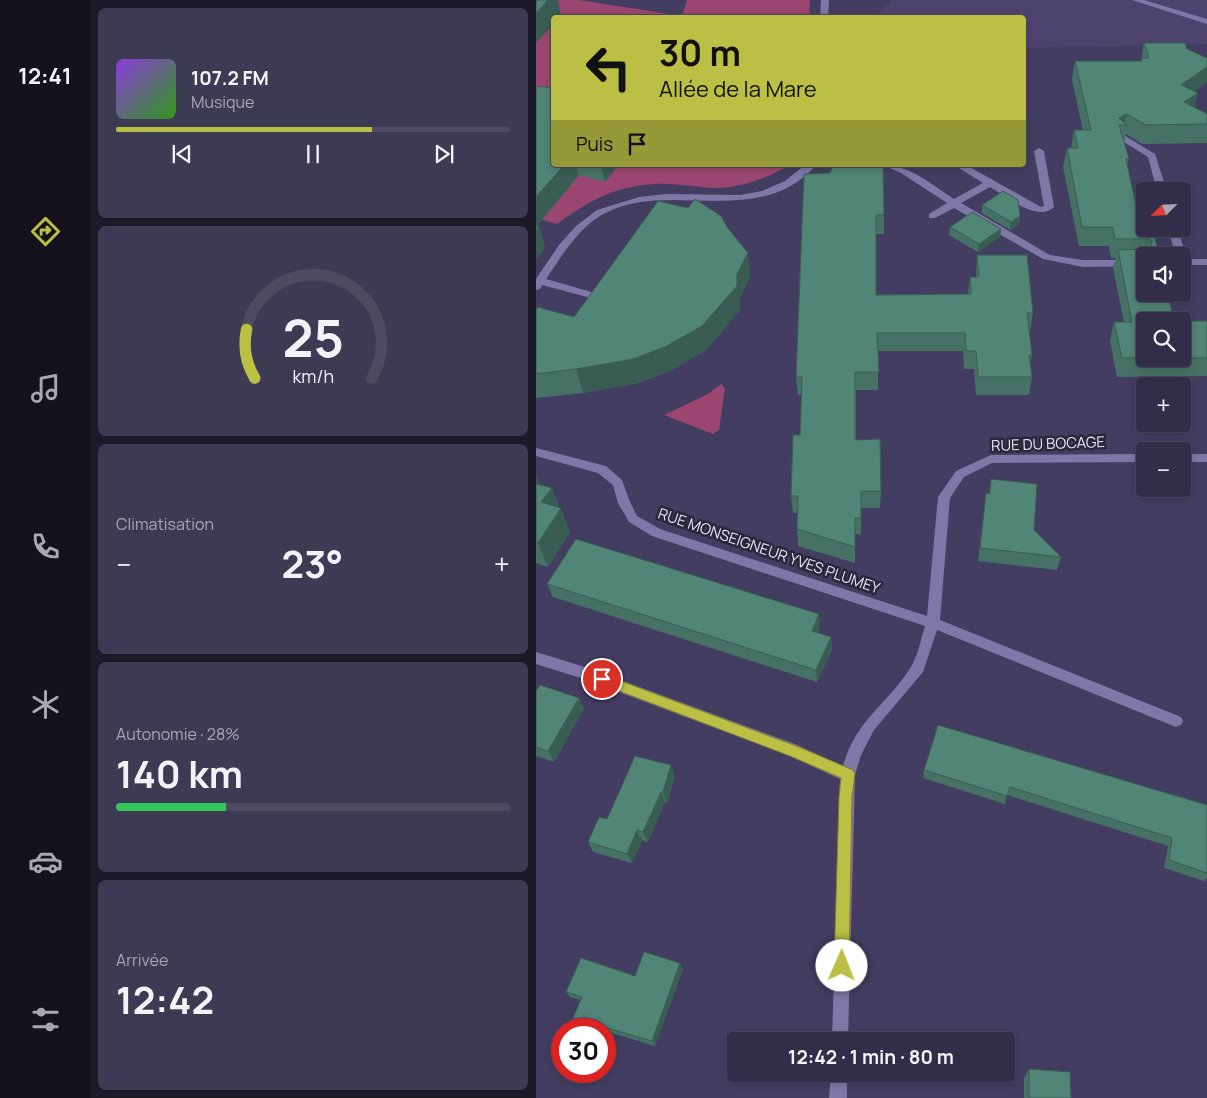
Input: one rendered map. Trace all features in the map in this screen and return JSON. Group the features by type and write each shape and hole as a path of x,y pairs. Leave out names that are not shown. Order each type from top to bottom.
{"street":[{"path":"824,15 825,0"},
{"path":"1136,0 1207,22"},
{"path":"1122,137 1152,156 1159,182"},
{"path":"962,167 1035,209 1042,210 1049,207 1039,151"},
{"path":"591,295 538,284 577,231 596,214 625,202 654,197 679,196 722,200 774,191 789,184 809,167"},
{"path":"893,167 904,171 955,204 1033,250 1061,261 1136,263"},
{"path":"932,216 990,183"},
{"path":"1191,261 1207,262"},
{"name":"RUE MONSEIGNEUR YVES PLUMEY","path":"536,452 602,469 618,483 624,504 632,519 656,533 933,624"},
{"name":"RUE DU BOCAGE","path":"840,1032 848,774 854,753 869,726 918,668 933,624 944,497 960,474 991,459 1136,458"},
{"path":"1191,458 1207,458"},
{"path":"933,624 1176,721"},
{"path":"536,658 585,672 786,748 848,774"},
{"path":"838,1098 839,1082"}],"shaded area":[{"path":"536,0 579,0 676,15 551,15 551,167 786,167 755,181 736,186 709,188 664,184 641,185 615,191 592,201 557,224 536,218"},
{"path":"687,0 810,0 809,15 682,15"},
{"path":"892,0 1207,0 1207,44 1026,48 1026,15 876,15"},
{"path":"721,384 725,388 719,430 713,434 664,415 708,394"}],"building":[{"path":"536,0 548,0 536,13"},
{"path":"1144,43 1185,43 1187,49 1207,58 1207,67 1181,85 1198,93 1184,102 1207,114 1207,124 1146,125 1127,114 1119,118 1127,125 1119,125 1129,159 1126,159 1136,205 1136,238 1155,238 1157,247 1150,247 1152,241 1150,239 1115,239 1113,227 1082,227 1067,148 1078,148 1074,130 1091,130 1075,61 1142,61 1142,58 1149,58"},
{"path":"536,86 551,88 551,167 562,167 536,197"},
{"path":"832,167 883,167 884,215 876,215 876,295 971,294 970,277 979,277 977,255 1027,255 1033,313 1027,313 1032,355 1029,355 1032,377 978,377 976,351 966,351 965,333 877,333 879,372 855,372 855,440 880,439 881,491 861,491 861,518 855,518 855,547 797,529 798,496 791,496 793,435 800,435 802,377 796,377 804,174 830,173"},
{"path":"1003,191 1018,200 1020,216 1011,222 982,205"},
{"path":"695,199 721,216 727,227 748,253 737,274 737,286 702,326 665,347 633,359 536,374 536,310 538,307 574,317 658,201 688,208"},
{"path":"972,212 1001,229 979,244 950,227"},
{"path":"1136,249 1136,302 1170,302 1172,312 1136,312 1136,358 1122,358 1114,322 1132,322 1118,250"},
{"path":"1191,321 1207,321 1207,358 1191,358"},
{"path":"991,479 1037,484 1034,530 1061,557 980,548 986,493 990,494"},
{"path":"536,484 552,488 541,502 561,508 538,543 536,542"},
{"path":"576,539 819,614 812,631 831,637 816,670 547,584"},
{"path":"540,685 579,698 548,751 536,747 536,691"},
{"path":"938,725 1207,805 1207,873 1169,860 1172,838 1010,787 1007,796 924,770"},
{"path":"635,756 671,765 663,792 661,792 643,832 637,830 627,854 588,842 599,817 607,819"},
{"path":"644,952 680,963 652,1041 616,1031 616,1018 573,1018 582,997 566,992 581,958 635,976"},
{"path":"1029,1069 1070,1072 1071,1098 1029,1098"}],"route":[{"path":"602,679 795,751 848,774 842,966"}]}
